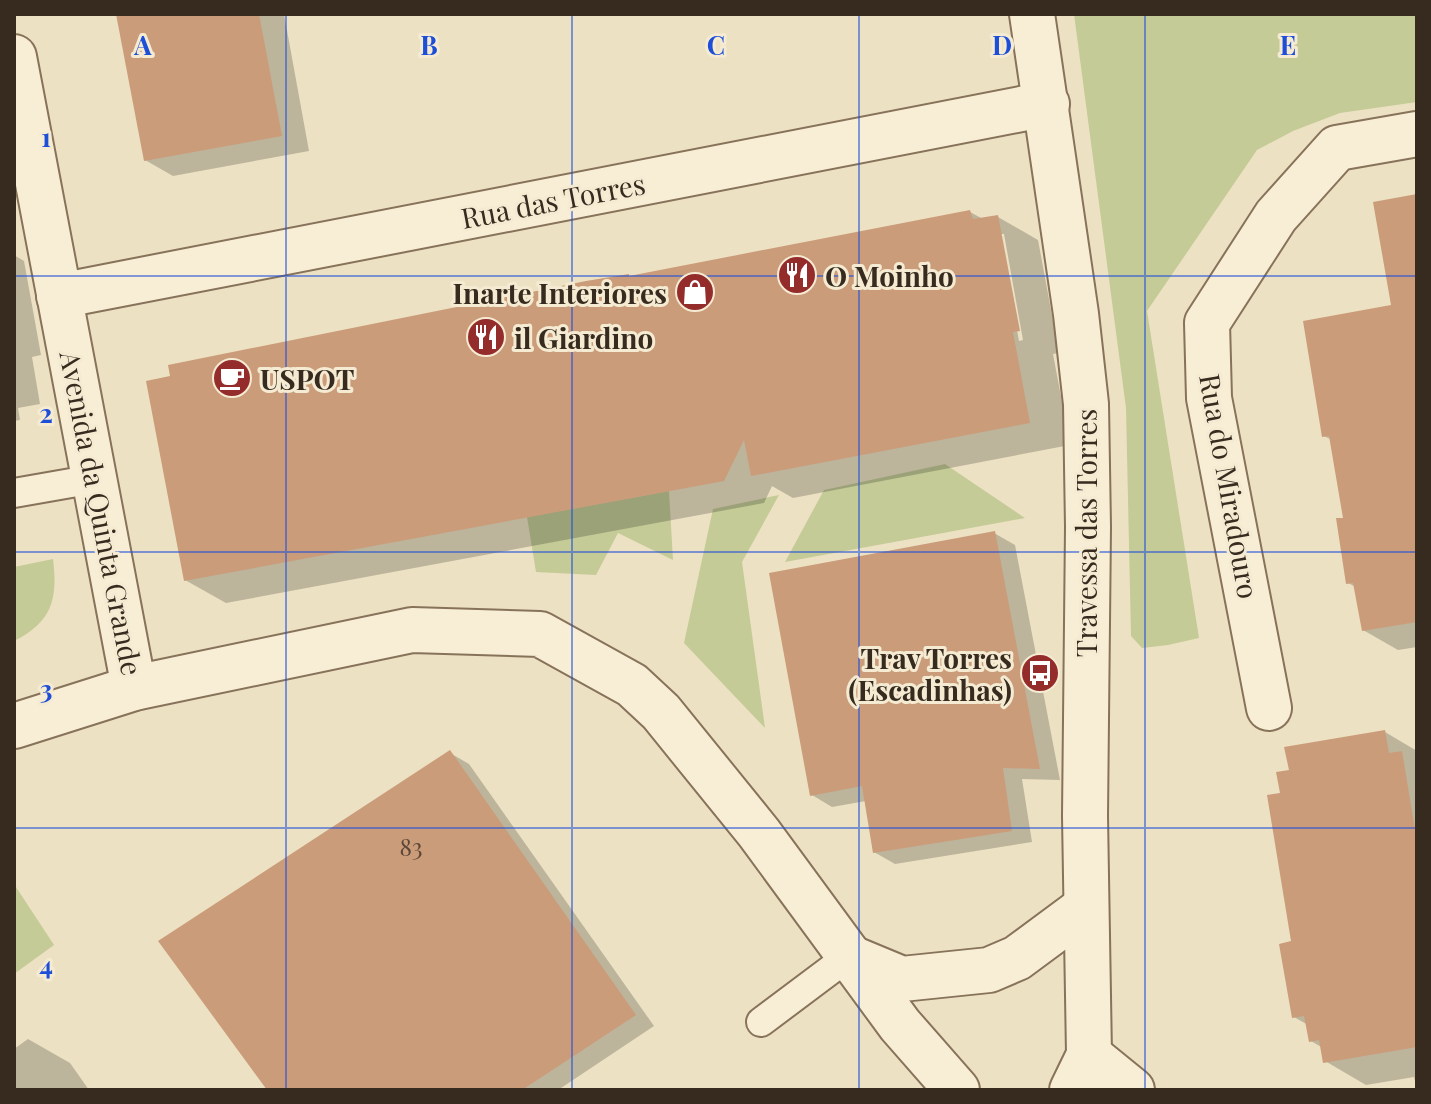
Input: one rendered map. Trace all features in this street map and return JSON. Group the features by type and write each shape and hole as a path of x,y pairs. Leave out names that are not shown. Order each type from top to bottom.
{"street":[{"name":"Travessa das Torres","path":"1032,14 1047,104 1086,404 1086,907 1080,1072 1132,1090"},
{"name":"Avenida da Quinta Grande","path":"14,60 134,688 412,630 540,634 632,685 661,712 759,833 900,1025 957,1090"},
{"name":"Rua das Torres","path":"59,296 1047,104"},
{"name":"Rua do Miradouro","path":"1269,708 1209,398 1207,323 1276,216 1337,148 1417,134"},
{"path":"14,726 134,688"},
{"path":"849,956 902,979 989,970 1017,958 1086,907"}],"lane":[{"path":"14,493 94,479"},
{"path":"761,1022 849,956"}],"green space":[{"path":"1074,14 1417,14 1417,102 1340,113 1293,131 1257,150 1147,311 1199,638 1168,645 1142,648 1131,636 1126,408"},
{"path":"945,464 1025,518 785,562 824,490"},
{"path":"669,491 673,560 618,533 596,575 536,572 527,517"},
{"path":"779,495 742,562 765,728 684,643 713,509"},
{"path":"53,559 54,586 50,608 37,626 14,641 14,567"},
{"path":"14,884 54,945 14,974"}],"building":[{"path":"116,14 259,14 282,136 144,161"},
{"path":"1417,194 1417,622 1362,631 1353,583 1346,584 1336,518 1343,518 1329,436 1322,437 1303,321 1391,305 1373,202"},
{"path":"970,210 973,219 998,215 1020,331 1013,332 1030,423 751,476 744,440 724,481 184,581 146,381 170,376 168,365 586,281 629,276"},
{"path":"995,531 1040,769 1003,768 1012,831 873,853 862,786 810,796 769,573"},
{"path":"1385,730 1389,753 1402,751 1417,842 1417,1047 1323,1063 1319,1040 1309,1042 1304,1016 1292,1018 1279,944 1291,941 1267,795 1280,793 1276,772 1289,770 1284,747"},
{"path":"450,750 636,1015 522,1090 267,1090 158,941"}],"place":[{"name":"O Moinho","path":"797,275"},
{"name":"Inarte Interiores","path":"695,292"},
{"name":"il Giardino","path":"486,337"},
{"name":"USPOT","path":"232,378"},
{"name":"Trav Torres (Escadinhas)","path":"1040,673"}]}
